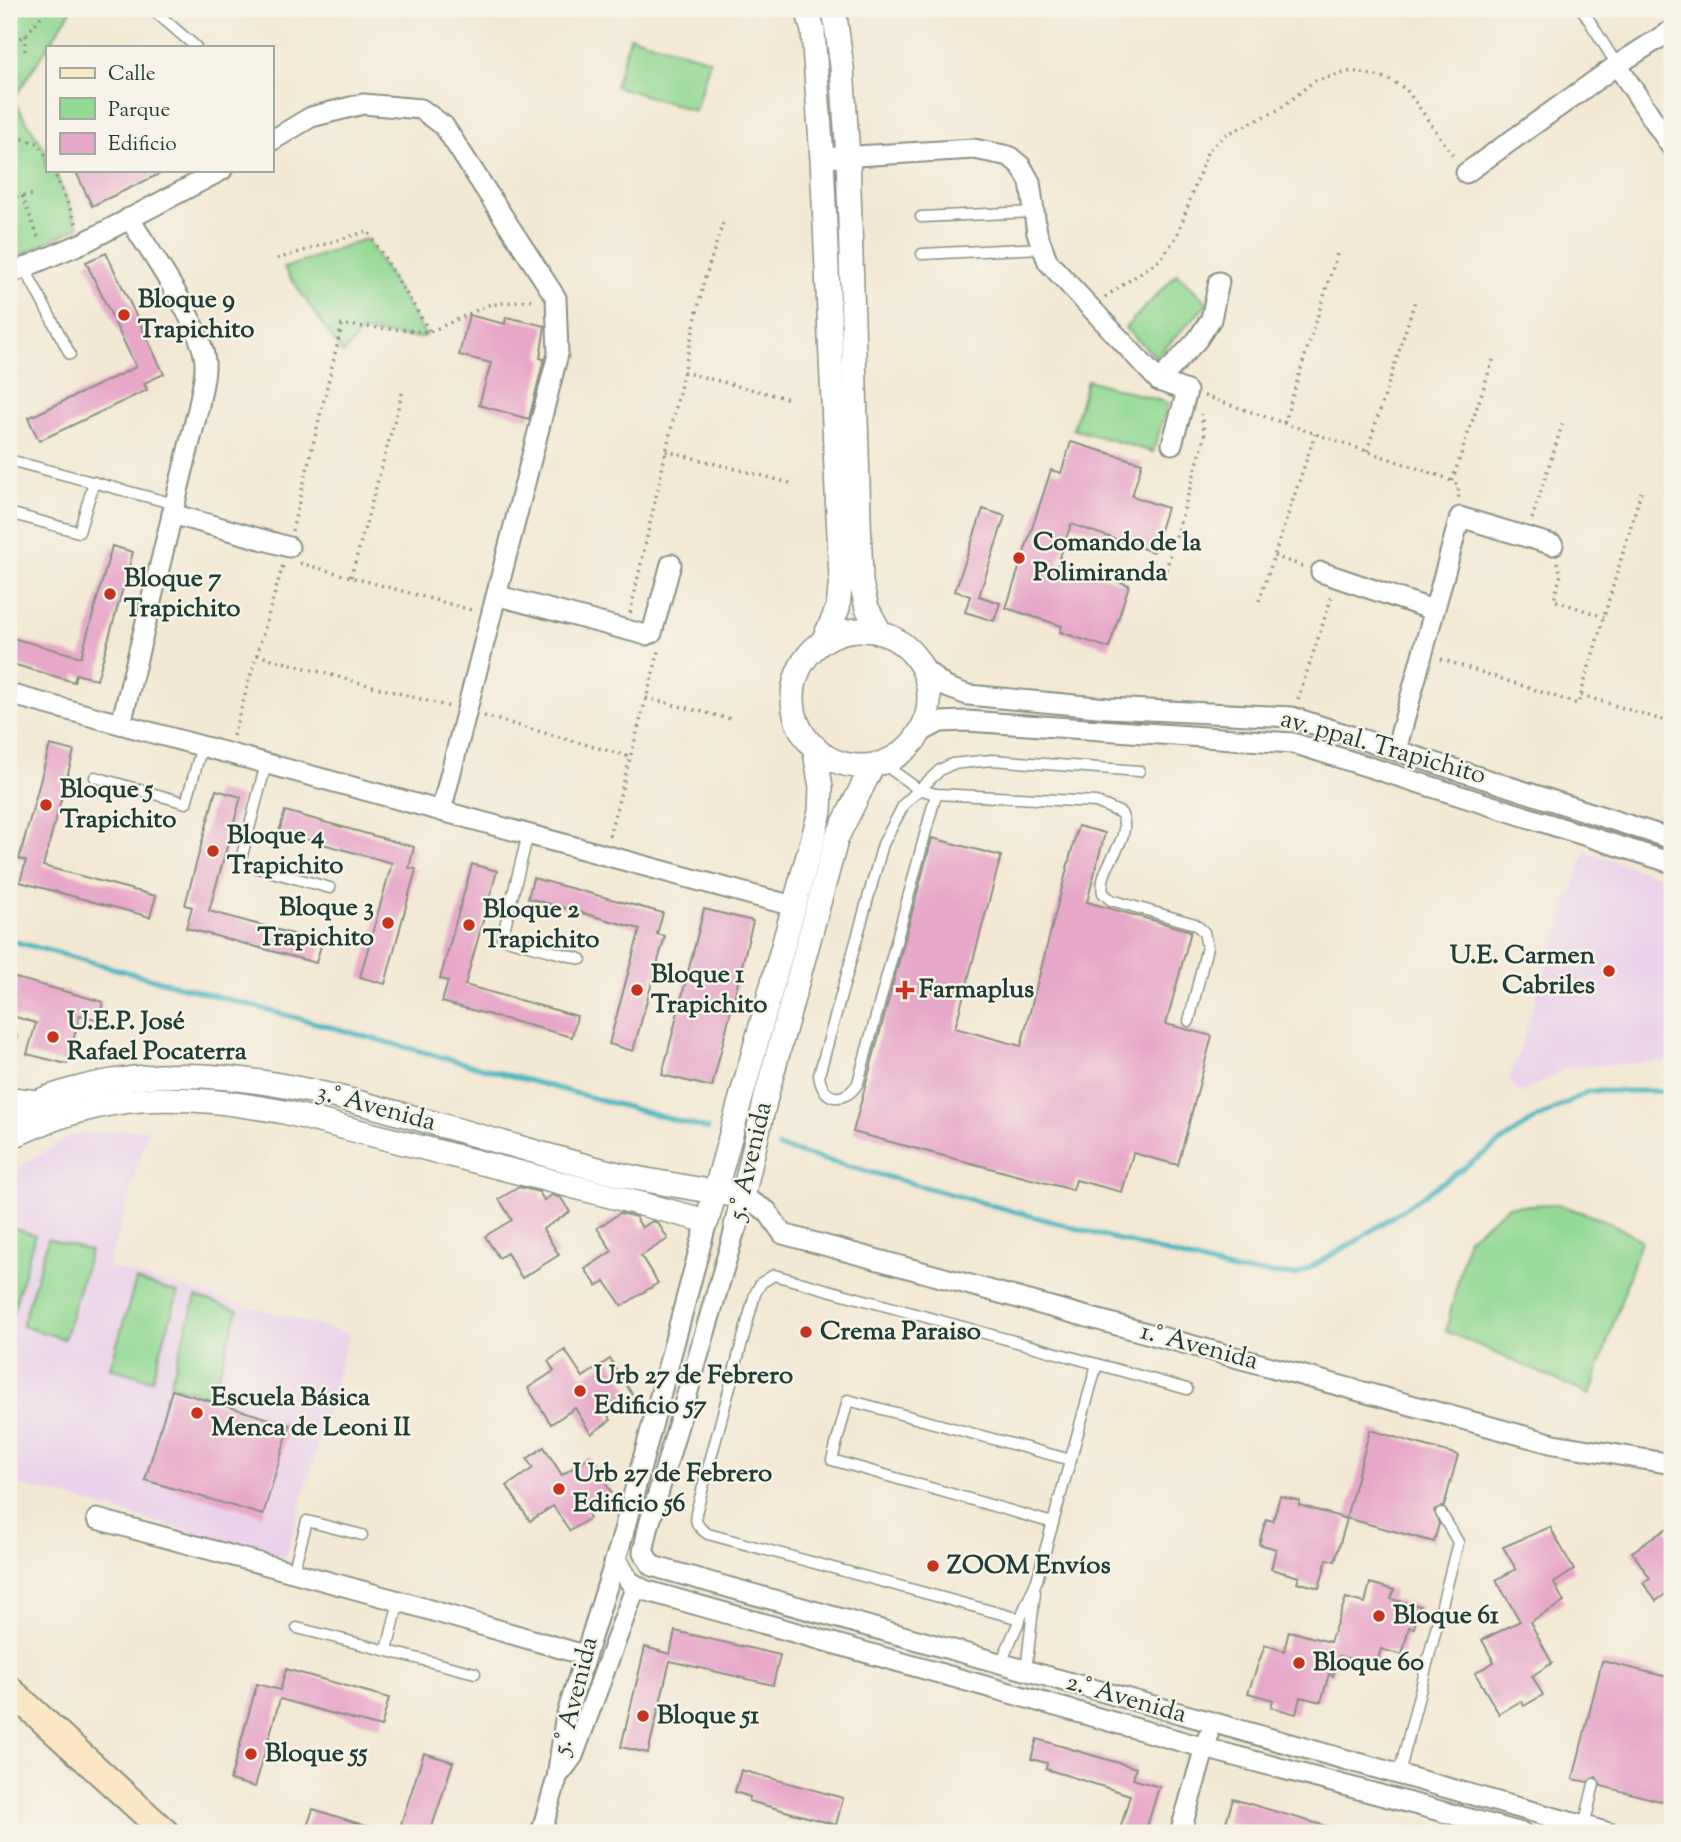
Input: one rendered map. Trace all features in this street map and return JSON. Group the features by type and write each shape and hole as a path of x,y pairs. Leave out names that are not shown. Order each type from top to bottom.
{"main road":[{"path":"9,1689 166,1833"}],"street":[{"path":"807,9 813,31 822,158 841,579 838,608 823,641"},
{"path":"834,9 842,67 848,157 861,583 867,608 880,632"},
{"path":"1466,173 1617,65 1672,30"},
{"path":"1617,65 1672,148"},
{"path":"273,140 311,117 363,104 421,109 444,126 556,298 558,354 494,616 441,811"},
{"path":"822,158 975,149 1009,156 1021,166 1030,182 1041,248 1048,262 1159,381 1187,391 1172,444"},
{"path":"16,271 85,242 218,172"},
{"path":"121,724 199,405 205,362 196,334 174,290 129,218"},
{"path":"1159,381 1197,340 1211,319 1219,282"},
{"path":"173,509 287,552"},
{"path":"1396,750 1461,517 1553,545"},
{"path":"499,596 639,636 652,633 671,564"},
{"path":"1329,575 1433,610"},
{"path":"860,629 880,632 898,640 913,653 924,670 930,689 929,708 920,732 899,755 877,764 841,763 814,746 796,717 794,683 810,653 823,641 860,629"},
{"name":"av. ppal. Trapichito","path":"924,670 946,687 968,695 1108,708 1292,718 1672,839"},
{"path":"9,694 793,906"},
{"name":"av. ppal. Trapichito","path":"920,732 940,722 967,721 1293,743 1672,863"},
{"path":"1369,765 1375,744"},
{"name":"5.° Avenida","path":"541,1833 557,1778 565,1720 616,1559 820,812 821,786 814,746"},
{"name":"5.° Avenida","path":"646,1560 643,1552 649,1525 736,1226 774,1068 837,838 877,764"},
{"name":"3.° Avenida","path":"9,1114 45,1096 121,1078 169,1074 248,1078 305,1089 620,1175 743,1197"},
{"name":"3.° Avenida","path":"9,1138 97,1105 134,1098 174,1097 226,1102 284,1112 707,1221"},
{"name":"1.° Avenida","path":"743,1197 767,1211 783,1234 1554,1444 1672,1464"},
{"path":"97,1519 399,1601 584,1655"},
{"path":"616,1559 621,1572 636,1586 1205,1748 1522,1833"},
{"name":"2.° Avenida","path":"646,1560 660,1570 684,1577 1609,1833"},
{"path":"557,1778 573,1756 636,1586"},
{"path":"1180,1833 1213,1723"}],"lane":[{"path":"152,9 195,46"},
{"path":"1582,9 1617,65"},
{"path":"921,217 1034,212"},
{"path":"922,254 1041,248"},
{"path":"16,271 70,354"},
{"path":"9,460 94,482 173,509"},
{"path":"9,513 79,532 94,482"},
{"path":"95,777 187,803 202,746"},
{"path":"936,794 858,1083 852,1094 839,1098 827,1094 820,1085 819,1075 883,844 894,818 918,789 940,770 979,759 1139,771"},
{"path":"266,764 240,863 330,888"},
{"path":"877,764 918,789 936,794 1096,802 1121,813 1124,822 1123,834 1102,887 1106,897 1195,924 1206,937 1208,947 1189,1021"},
{"path":"528,834 502,938 581,959"},
{"path":"9,1092 45,1096"},
{"path":"1020,1619 708,1534 700,1529 695,1522 696,1513 755,1294 761,1283 775,1275 1186,1389"},
{"path":"1000,1665 1037,1580 1097,1364"},
{"path":"1053,1523 832,1460 848,1400 1070,1460"},
{"path":"1399,1774 1458,1542 1441,1513"},
{"path":"293,1572 307,1521 362,1535"},
{"path":"1026,1671 1037,1580"},
{"path":"387,1650 399,1601"},
{"path":"297,1628 475,1673"},
{"path":"1584,1826 1594,1784"}],"path":[{"path":"9,14 13,9"},
{"path":"9,46 26,35 47,9"},
{"path":"25,51 26,35"},
{"path":"1089,308 1161,259 1177,236 1208,150 1227,134 1280,109 1314,81 1352,71 1386,78 1406,89 1466,173"},
{"path":"9,116 21,115"},
{"path":"9,135 38,142 46,156"},
{"path":"54,172 85,242"},
{"path":"9,198 32,195"},
{"path":"22,196 47,258"},
{"path":"625,632 704,281 723,223"},
{"path":"277,259 368,231 430,332"},
{"path":"1284,423 1338,251"},
{"path":"228,753 287,552 342,325 430,332 488,305 556,298"},
{"path":"1367,451 1415,301"},
{"path":"1452,481 1494,357"},
{"path":"683,372 790,399"},
{"path":"351,576 403,390"},
{"path":"1166,570 1205,438 1199,395 1452,481 1458,485 1461,517"},
{"path":"1526,537 1563,422"},
{"path":"1259,601 1315,434"},
{"path":"666,451 790,483"},
{"path":"1422,653 1578,704 1641,492"},
{"path":"1553,545 1561,574 1554,600 1604,617"},
{"path":"287,552 351,576 494,616"},
{"path":"1274,556 1329,575 1292,718"},
{"path":"604,855 661,644 652,633"},
{"path":"257,655 631,757"},
{"path":"1581,695 1672,723"},
{"path":"646,698 731,719"}],"shaded area":[{"name":"U.E. Carmen Cabriles","path":"1585,851 1672,880 1672,1061 1569,1067 1521,1093 1509,1081"},
{"name":"Escuela Básica Menca de Leoni II","path":"149,1128 108,1267 349,1334 286,1558 45,1491 9,1484 9,1173 73,1135"}],"green space":[{"path":"9,9 72,9 13,100 44,148 46,172 55,172 79,227 9,260"},
{"path":"630,36 710,60 695,111 615,86"},
{"path":"366,239 426,336 417,338 361,332 343,354 284,268"},
{"path":"1177,274 1208,303 1156,357 1125,328"},
{"path":"1087,380 1168,403 1153,452 1073,429"},
{"path":"1557,1204 1609,1222 1641,1240 1590,1395 1446,1331 1468,1238 1509,1206"},
{"path":"9,1227 35,1235 10,1322 9,1322"},
{"path":"48,1239 90,1251 64,1339 22,1326"},
{"path":"136,1280 178,1293 152,1380 110,1368"},
{"path":"196,1297 238,1310 212,1397 170,1384"}],"building":[{"path":"76,172 164,172 92,206"},
{"name":"Bloque 9 Trapichito","path":"106,253 164,374 144,383 147,390 39,441 28,418 136,367 86,262"},
{"path":"469,315 505,324 506,317 545,326 540,358 544,359 529,419 479,405 491,363 459,355"},
{"path":"1071,442 1142,463 1132,496 1167,508 1153,552 1071,524 1058,563 1129,585 1109,648 1060,632 1062,626 1006,608 1051,470 1061,473"},
{"path":"983,509 1005,516 979,596 1000,603 994,621 965,612 970,596 955,591"},
{"name":"Bloque 7 Trapichito","path":"112,546 133,552 97,680 76,674 74,682 9,663 9,637 81,657"},
{"name":"Bloque 5 Trapichito","path":"50,745 74,751 43,866 156,896 150,917 20,882 26,861 19,859"},
{"name":"Bloque 4 Trapichito","path":"216,790 241,797 209,911 322,942 316,963 186,928 192,907 185,905"},
{"name":"Bloque 3 Trapichito","path":"285,811 414,847 409,868 416,869 385,984 360,977 392,863 279,832"},
{"path":"1078,826 1105,833 1087,902 1191,931 1166,1024 1212,1036 1178,1165 1133,1153 1122,1192 1076,1180 1073,1190 853,1132 932,838 1001,856 955,1028 1021,1046"},
{"name":"Bloque 2 Trapichito","path":"472,864 497,871 465,985 577,1016 572,1037 442,1002 448,981 440,979"},
{"name":"Bloque 1 Trapichito","path":"533,878 663,913 657,934 665,936 633,1051 609,1044 640,929 528,898"},
{"path":"704,909 753,921 712,1087 662,1075"},
{"name":"U.E.P. José Rafael Pocaterra","path":"9,976 103,1002 99,1020 80,1015 67,1064 27,1054 36,1023 9,1015"},
{"path":"519,1187 539,1192 544,1200 552,1195 561,1198 570,1212 543,1229 559,1255 522,1278 507,1253 499,1258 485,1236 512,1220 499,1199"},
{"path":"620,1213 636,1217 642,1228 652,1221 658,1223 668,1239 641,1256 658,1283 622,1306 605,1281 597,1286 585,1269 612,1251 597,1228"},
{"name":"Urb 27 de Febrero Edificio 57","path":"565,1350 583,1377 610,1359 632,1394 606,1412 611,1420 591,1434 575,1408 551,1424 528,1388 554,1371 548,1361"},
{"path":"172,1390 290,1425 263,1515 145,1480"},
{"path":"1370,1430 1458,1455 1444,1506 1434,1510 1439,1524 1434,1542 1346,1518"},
{"name":"Urb 27 de Febrero Edificio 56","path":"544,1447 562,1475 589,1457 611,1492 585,1509 590,1518 570,1531 553,1506 530,1521 507,1486 533,1468 527,1459"},
{"path":"1280,1496 1300,1501 1299,1505 1347,1519 1335,1561 1327,1559 1319,1588 1297,1582 1299,1577 1271,1569 1276,1549 1259,1544 1266,1519 1273,1521"},
{"path":"1550,1527 1574,1570 1554,1583 1564,1602 1530,1622 1552,1663 1532,1676 1543,1695 1524,1706 1521,1701 1499,1714 1475,1673 1494,1662 1482,1640 1520,1621 1496,1580 1516,1569 1503,1547"},
{"path":"1666,1529 1672,1538 1672,1589 1656,1601 1643,1583 1650,1578 1632,1552"},
{"path":"1370,1583 1394,1590 1391,1599 1420,1606 1414,1628 1409,1627 1402,1655 1381,1649 1376,1667 1339,1656 1333,1676 1329,1674 1321,1702 1300,1697 1296,1714 1271,1707 1273,1700 1248,1693 1265,1645 1284,1651 1289,1631 1330,1642 1346,1598 1365,1603"},
{"name":"Bloque 51","path":"675,1631 780,1655 773,1685 670,1661 648,1753 621,1747 645,1647 670,1654"},
{"path":"1602,1661 1672,1678 1672,1804 1601,1786 1596,1777 1587,1782 1573,1779"},
{"name":"Bloque 55","path":"286,1669 389,1698 381,1727 280,1699 255,1787 230,1780 257,1684 280,1690"},
{"path":"1037,1739 1136,1768 1133,1779 1159,1787 1145,1833 1119,1833 1130,1795 1046,1769 1047,1763 1031,1759"},
{"path":"424,1753 453,1762 430,1833 398,1833"},
{"path":"741,1770 843,1798 836,1825 749,1801 750,1797 735,1792"},
{"path":"1233,1799 1336,1829 1336,1833 1267,1833 1226,1822"},
{"path":"313,1809 379,1830 378,1833 317,1833 306,1830"}],"waterway":[{"path":"9,940 708,1129"},
{"path":"778,1147 1233,1271 1297,1275 1358,1240 1532,1121 1589,1091 1672,1091"}],"place":[{"name":"Bloque 9 Trapichito","path":"124,315"},
{"name":"Comando de la Polimiranda","path":"1019,558"},
{"name":"Bloque 7 Trapichito","path":"110,594"},
{"name":"Bloque 5 Trapichito","path":"46,805"},
{"name":"Bloque 4 Trapichito","path":"213,851"},
{"name":"Bloque 3 Trapichito","path":"388,923"},
{"name":"Bloque 2 Trapichito","path":"469,925"},
{"name":"U.E. Carmen Cabriles","path":"1609,971"},
{"name":"Bloque 1 Trapichito","path":"637,990"},
{"name":"Farmaplus","path":"905,990"},
{"name":"U.E.P. José Rafael Pocaterra","path":"53,1037"},
{"name":"Crema Paraiso","path":"806,1332"},
{"name":"Urb 27 de Febrero Edificio 57","path":"580,1391"},
{"name":"Escuela Básica Menca de Leoni II","path":"197,1413"},
{"name":"Urb 27 de Febrero Edificio 56","path":"559,1489"},
{"name":"ZOOM Envíos","path":"933,1566"},
{"name":"Bloque 61","path":"1379,1616"},
{"name":"Bloque 60","path":"1299,1663"},
{"name":"Bloque 51","path":"643,1716"},
{"name":"Bloque 55","path":"251,1754"}]}
